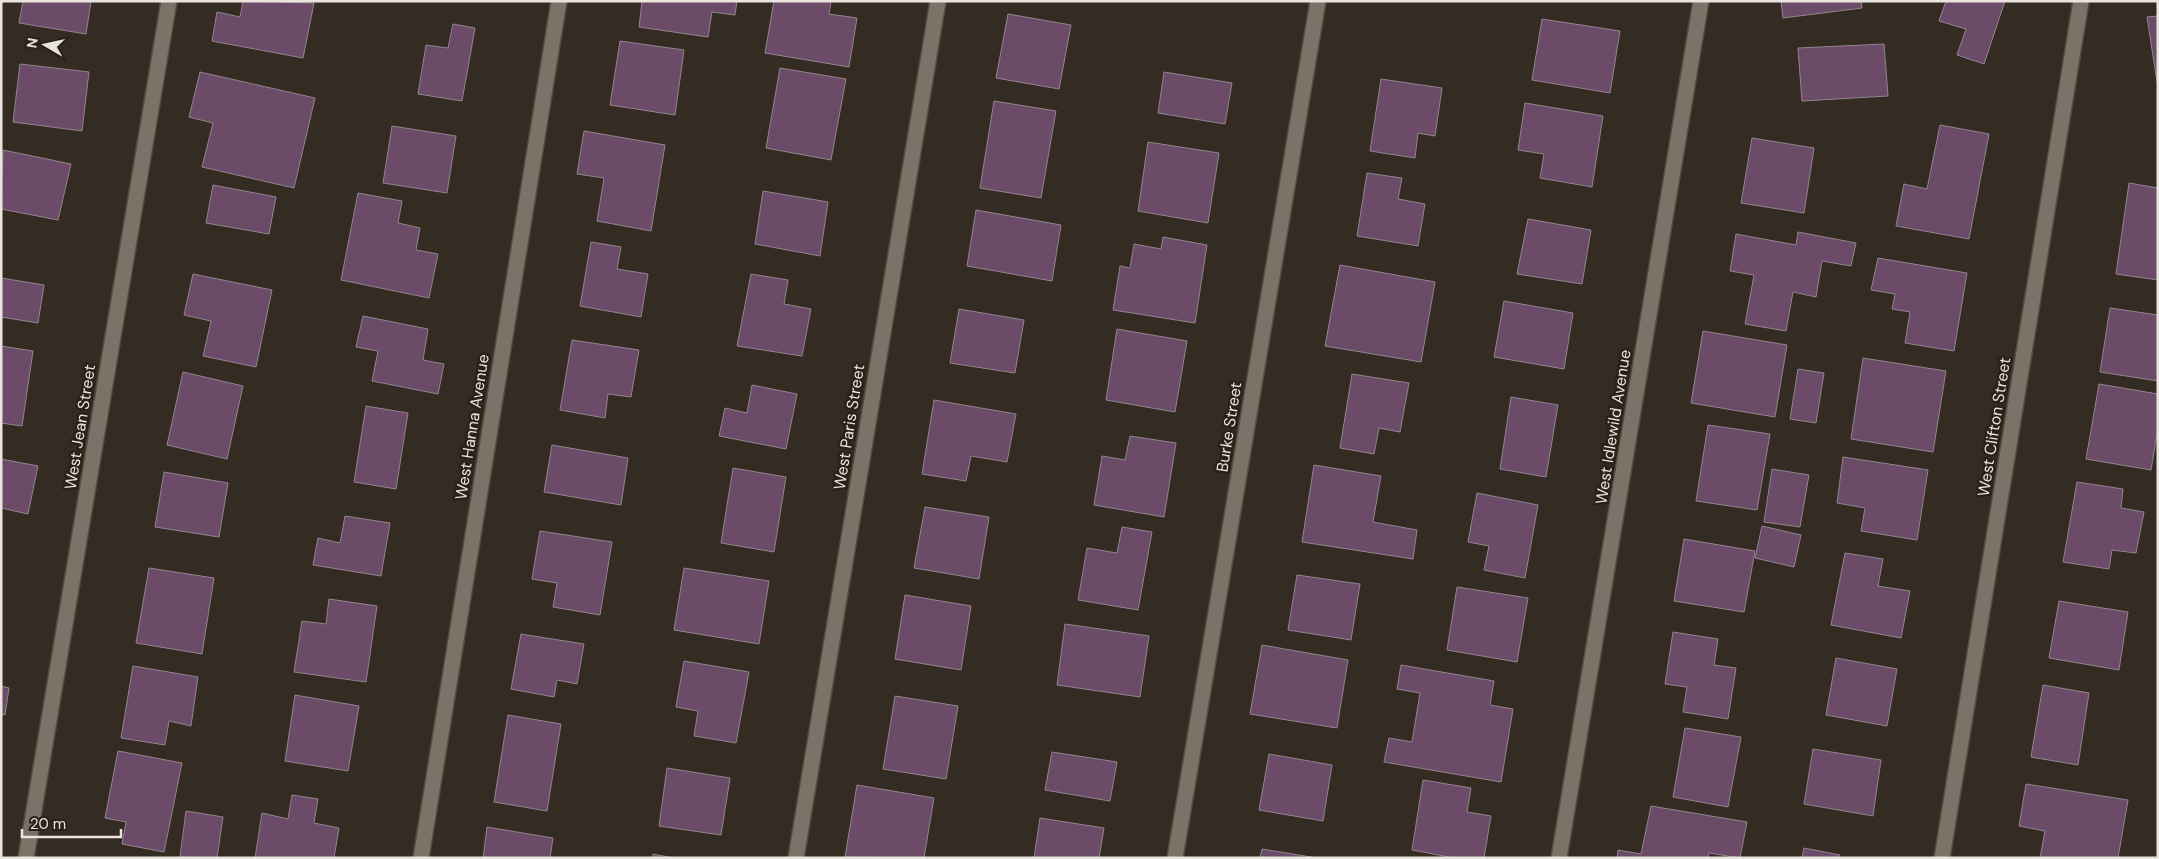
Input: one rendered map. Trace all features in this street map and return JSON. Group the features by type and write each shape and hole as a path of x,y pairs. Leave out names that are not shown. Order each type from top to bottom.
{"street":[{"name":"West Jean Street","path":"26,858 168,1"},
{"name":"West Hanna Avenue","path":"420,858 559,1"},
{"name":"West Paris Street","path":"796,858 938,1"},
{"name":"Burke Street","path":"1175,858 1318,1"},
{"name":"West Idlewild Avenue","path":"1559,858 1701,1"},
{"name":"West Clifton Street","path":"1942,858 2081,1"}],"building":[{"path":"23,1 91,1 86,34 19,23"},
{"path":"243,1 314,3 303,58 212,41 217,12 240,17"},
{"path":"638,1 737,1 735,15 712,12 708,37 639,27 642,2"},
{"path":"774,1 831,1 829,14 857,18 849,67 765,53"},
{"path":"1781,1 1861,1 1862,8 1783,18"},
{"path":"1946,1 2005,1 1984,64 1957,55 1966,29 1939,21"},
{"path":"1008,14 1071,25 1059,89 996,78"},
{"path":"2158,16 2158,82 2157,82 2147,17"},
{"path":"1542,19 1620,31 1610,93 1532,80"},
{"path":"453,24 475,28 462,101 418,94 426,45 448,48"},
{"path":"620,41 684,50 675,115 610,105"},
{"path":"1884,44 1888,96 1802,101 1798,48"},
{"path":"20,64 89,72 82,131 13,122"},
{"path":"780,68 846,79 831,160 766,148"},
{"path":"200,72 315,98 294,188 202,167 213,123 189,117"},
{"path":"1164,72 1232,83 1225,124 1158,113"},
{"path":"1381,79 1442,88 1435,136 1418,133 1415,158 1370,151"},
{"path":"994,101 1056,111 1041,198 980,188"},
{"path":"1525,103 1603,116 1592,187 1540,178 1544,154 1518,150"},
{"path":"1940,125 1989,134 1969,239 1896,226 1904,184 1927,189"},
{"path":"392,126 456,136 447,193 383,183"},
{"path":"584,131 665,145 651,231 597,221 604,178 577,174"},
{"path":"1752,138 1814,148 1804,213 1741,203"},
{"path":"1148,142 1219,153 1208,223 1138,211"},
{"path":"3,150 71,164 58,220 1,209"},
{"path":"1367,173 1402,178 1398,199 1425,204 1418,246 1357,236"},
{"path":"2129,183 2158,188 2158,280 2116,274"},
{"path":"213,185 276,197 269,234 206,223"},
{"path":"763,191 828,202 820,256 755,244"},
{"path":"358,193 402,201 398,223 420,228 416,250 438,254 429,298 341,280"},
{"path":"976,210 1061,225 1052,281 967,266"},
{"path":"1528,219 1591,230 1582,284 1517,274"},
{"path":"1798,232 1856,243 1851,266 1822,261 1816,297 1793,292 1786,331 1745,324 1754,275 1730,271 1736,234 1796,245"},
{"path":"1163,237 1207,245 1195,323 1113,310 1120,266 1130,268 1134,244 1161,249"},
{"path":"591,242 621,247 617,269 648,274 641,317 580,306"},
{"path":"1878,258 1967,273 1954,351 1905,343 1910,312 1892,309 1895,294 1871,290"},
{"path":"1340,265 1435,282 1421,362 1325,346"},
{"path":"193,274 272,290 256,367 203,356 211,321 184,315"},
{"path":"751,274 788,280 784,304 811,309 802,356 737,346"},
{"path":"1,278 44,285 38,323 1,317"},
{"path":"1504,301 1573,313 1564,369 1494,357"},
{"path":"2110,308 2158,315 2158,381 2100,372"},
{"path":"959,309 1024,320 1015,373 950,363"},
{"path":"363,316 428,329 423,360 444,364 438,394 372,381 378,351 356,347"},
{"path":"1117,329 1187,341 1175,412 1106,400"},
{"path":"1703,331 1787,345 1775,417 1691,403"},
{"path":"572,340 639,350 631,397 608,394 605,418 560,410"},
{"path":"1,346 33,351 22,426 1,423"},
{"path":"1863,358 1946,371 1933,452 1851,439"},
{"path":"1798,369 1824,373 1816,423 1790,419"},
{"path":"183,372 243,386 227,459 167,445"},
{"path":"1352,374 1409,383 1400,432 1379,428 1374,454 1340,448"},
{"path":"2099,384 2158,394 2158,428 2151,470 2086,459"},
{"path":"752,385 797,394 786,449 719,436 725,408 747,413"},
{"path":"1511,397 1558,405 1546,477 1500,469"},
{"path":"934,400 1016,414 1007,462 971,456 966,481 922,474"},
{"path":"366,406 408,413 396,489 354,482"},
{"path":"1708,425 1770,434 1757,510 1696,501"},
{"path":"1130,436 1176,443 1164,517 1094,505 1102,456 1125,460"},
{"path":"552,445 628,458 621,505 544,492"},
{"path":"1843,457 1928,470 1917,540 1861,531 1865,508 1837,503"},
{"path":"1,459 38,466 28,514 1,508"},
{"path":"1314,465 1381,476 1373,522 1417,530 1413,559 1302,542"},
{"path":"733,468 786,477 774,552 721,543"},
{"path":"1772,469 1809,475 1800,527 1764,522"},
{"path":"164,472 228,483 219,537 155,527"},
{"path":"2077,482 2123,489 2121,508 2144,512 2136,553 2112,550 2109,569 2063,562"},
{"path":"1477,493 1538,505 1525,578 1484,570 1489,546 1468,542"},
{"path":"925,507 989,517 979,579 914,568"},
{"path":"345,516 390,523 381,576 313,565 318,538 340,543"},
{"path":"1762,526 1801,535 1794,567 1755,558"},
{"path":"1122,527 1152,532 1138,610 1078,600 1087,548 1117,553"},
{"path":"540,531 612,542 600,615 553,607 557,583 532,579"},
{"path":"1684,539 1755,551 1744,612 1674,601"},
{"path":"1845,553 1883,559 1878,586 1910,591 1901,638 1831,625"},
{"path":"149,568 214,578 202,654 136,643"},
{"path":"684,568 769,581 759,644 674,630"},
{"path":"1297,575 1360,584 1351,640 1288,630"},
{"path":"1457,587 1528,598 1517,662 1447,650"},
{"path":"905,595 971,606 961,670 895,659"},
{"path":"329,599 377,606 366,682 294,672 302,621 326,624"},
{"path":"2059,601 2128,612 2119,670 2049,658"},
{"path":"1065,624 1149,636 1140,697 1057,685"},
{"path":"1673,632 1718,639 1714,665 1736,668 1728,719 1683,712 1687,687 1665,684"},
{"path":"521,634 584,644 577,684 557,680 554,697 511,689"},
{"path":"1262,645 1348,660 1337,728 1250,714"},
{"path":"1836,658 1897,669 1887,726 1826,715"},
{"path":"684,661 749,672 736,743 694,736 698,711 676,707"},
{"path":"1401,665 1494,681 1490,705 1513,709 1501,782 1384,762 1389,738 1412,742 1420,693 1397,689"},
{"path":"133,666 198,677 191,726 169,721 165,745 121,738"},
{"path":"2043,685 2089,693 2078,765 2031,757"},
{"path":"1,686 9,688 5,715 1,714"},
{"path":"295,695 359,706 348,771 285,761"},
{"path":"895,696 958,706 946,779 883,769"},
{"path":"508,715 561,724 547,811 494,802"},
{"path":"1685,728 1741,737 1728,807 1673,797"},
{"path":"1813,749 1881,760 1873,816 1804,804"},
{"path":"118,751 182,763 164,852 122,844 126,822 105,818"},
{"path":"1052,752 1117,762 1110,801 1045,790"},
{"path":"1269,754 1332,765 1323,821 1259,810"},
{"path":"667,768 730,778 721,835 659,826"},
{"path":"1423,780 1471,788 1467,812 1491,816 1484,858 1454,858 1412,850"},
{"path":"2026,784 2128,800 2118,858 2040,858 2045,831 2019,826"},
{"path":"857,785 934,798 924,858 845,857"},
{"path":"292,795 318,799 314,823 339,828 334,858 255,858 262,813 288,819"},
{"path":"1651,806 1747,822 1740,858 1709,853 1708,858 1617,858 1618,850 1641,854"},
{"path":"186,811 223,817 217,858 180,857"},
{"path":"1040,818 1104,828 1099,858 1034,858"},
{"path":"487,827 553,838 550,858 483,858"},
{"path":"1804,848 1840,855 1839,858 1802,858"},
{"path":"1262,849 1317,858 1260,858"},
{"path":"653,854 674,858 652,858"}]}
